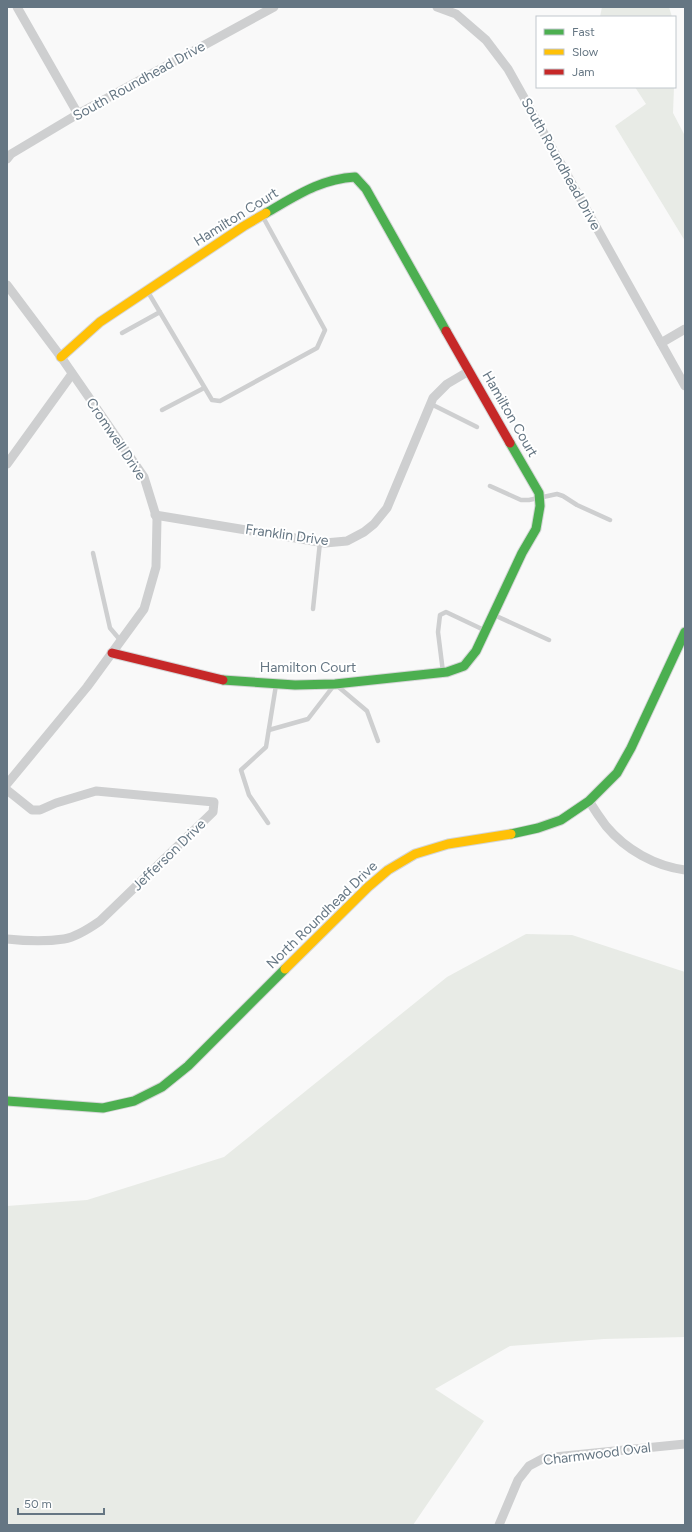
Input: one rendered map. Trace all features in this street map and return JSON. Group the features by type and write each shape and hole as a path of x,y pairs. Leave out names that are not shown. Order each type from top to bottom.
{"street":[{"path":"17,7 78,114"},
{"name":"South Roundhead Drive","path":"7,159 11,154 78,114 274,7"},
{"name":"South Roundhead Drive","path":"437,7 456,14 486,40 508,70 661,343"},
{"name":"Hamilton Court","path":"61,357 100,322 244,226 312,187 339,178 355,177 366,189 540,497 536,529 522,553 476,651 464,666 443,672 335,684 276,683 225,680 112,653"},
{"name":"Cromwell Drive","path":"7,285 61,357 144,477 157,519 156,567 144,609 87,687 7,784"},
{"path":"685,329 661,343 685,386"},
{"name":"Franklin Drive","path":"155,515 320,542 347,541 364,532 374,524 387,508 433,398 447,384 469,371"},
{"path":"7,464 72,374"},
{"name":"North Roundhead Drive","path":"7,1101 103,1108 134,1101 162,1087 188,1066 368,887 388,870 415,854 448,844 511,834 561,820 589,801 617,773 631,748 685,632"},
{"name":"Jefferson Drive","path":"7,790 32,810 40,810 56,803 96,791 214,802 214,812 100,921 90,928 65,939 22,941 7,939"},
{"path":"589,801 606,826 627,846 650,861 674,869 685,870"},
{"name":"Charmwood Oval","path":"499,1525 518,1480 529,1466 544,1458 685,1444"}],"lane":[{"path":"148,291 212,400 220,401 317,348 325,330 262,216"},
{"path":"122,333 160,312"},
{"path":"162,410 204,388"},
{"path":"431,404 477,427"},
{"path":"490,486 521,500 529,500 557,494 610,520"},
{"path":"313,609 320,542"},
{"path":"93,553 110,628 121,641"},
{"path":"443,672 438,632 440,615 446,612 486,631"},
{"path":"493,615 549,640"},
{"path":"268,823 249,795 241,770 266,748 276,683"},
{"path":"269,730 308,719 335,684 367,711 378,741"}],"shaded area":[{"path":"602,7 669,7 672,16 600,16"},
{"path":"636,88 674,88 673,113 685,136 685,241 615,126 646,104"},
{"path":"526,934 572,935 685,972 685,1337 604,1339 510,1346 435,1389 484,1421 413,1525 7,1525 7,1206 87,1200 224,1157 447,977"}],"traffic: fast":[{"path":"266,213 309,189 342,178 355,177 366,189 446,331"},
{"path":"223,680 295,685 335,684 447,672 464,666 476,651 522,553 536,529 540,506 539,493 510,443"},
{"path":"511,834 538,828 561,820 589,801 617,773 631,748 685,632"},
{"path":"7,1101 103,1108 134,1101 162,1087 188,1066 285,969"}],"traffic: slow":[{"path":"61,357 100,322 244,226 266,213"},
{"path":"285,969 368,887 388,870 415,854 448,844 511,834"}],"traffic: jam":[{"path":"446,331 510,443"},
{"path":"112,653 223,680"}]}
